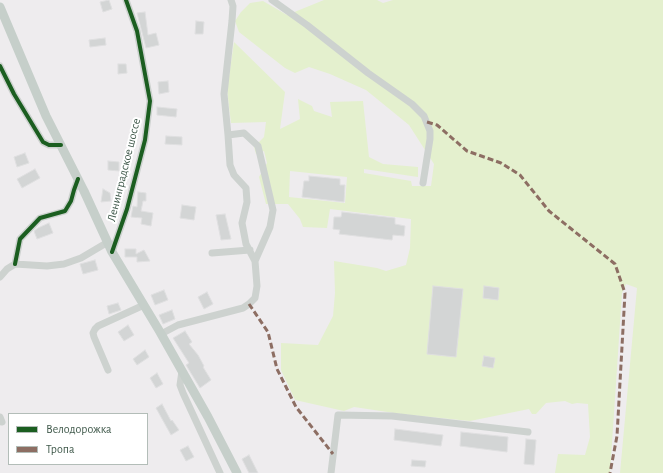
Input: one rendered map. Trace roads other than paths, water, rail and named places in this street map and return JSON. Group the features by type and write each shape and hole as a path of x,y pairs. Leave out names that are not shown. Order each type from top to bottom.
{"main road":[{"name":"Ленинградское шоссе","path":"0,7 46,116 78,179 112,252 182,370 237,473"}],"street":[{"name":"Ленинградское шоссе","path":"112,252 127,208 143,147 150,101 137,31 126,0"},
{"path":"161,334 178,325 243,308 255,298 257,286 255,261 246,244 242,223 247,202 246,188 232,171 230,165 224,94 232,21 233,6 231,0"},
{"path":"272,0 307,25 368,73 412,104 424,116 430,131 423,183"},
{"path":"0,66 14,94 43,142 49,145 61,145"},
{"path":"228,135 244,133 258,146 273,210 270,226 255,261"},
{"path":"15,264 20,239 40,218 65,211 71,201 78,179"},
{"path":"0,277 7,269 15,264 47,266 64,264 81,258 108,242"},
{"path":"212,253 250,250"},
{"path":"108,370 94,337 93,333 95,329 98,326 144,305"},
{"path":"182,370 180,386 182,393 220,473"},
{"path":"331,473 338,415 392,416 528,432"}]}
